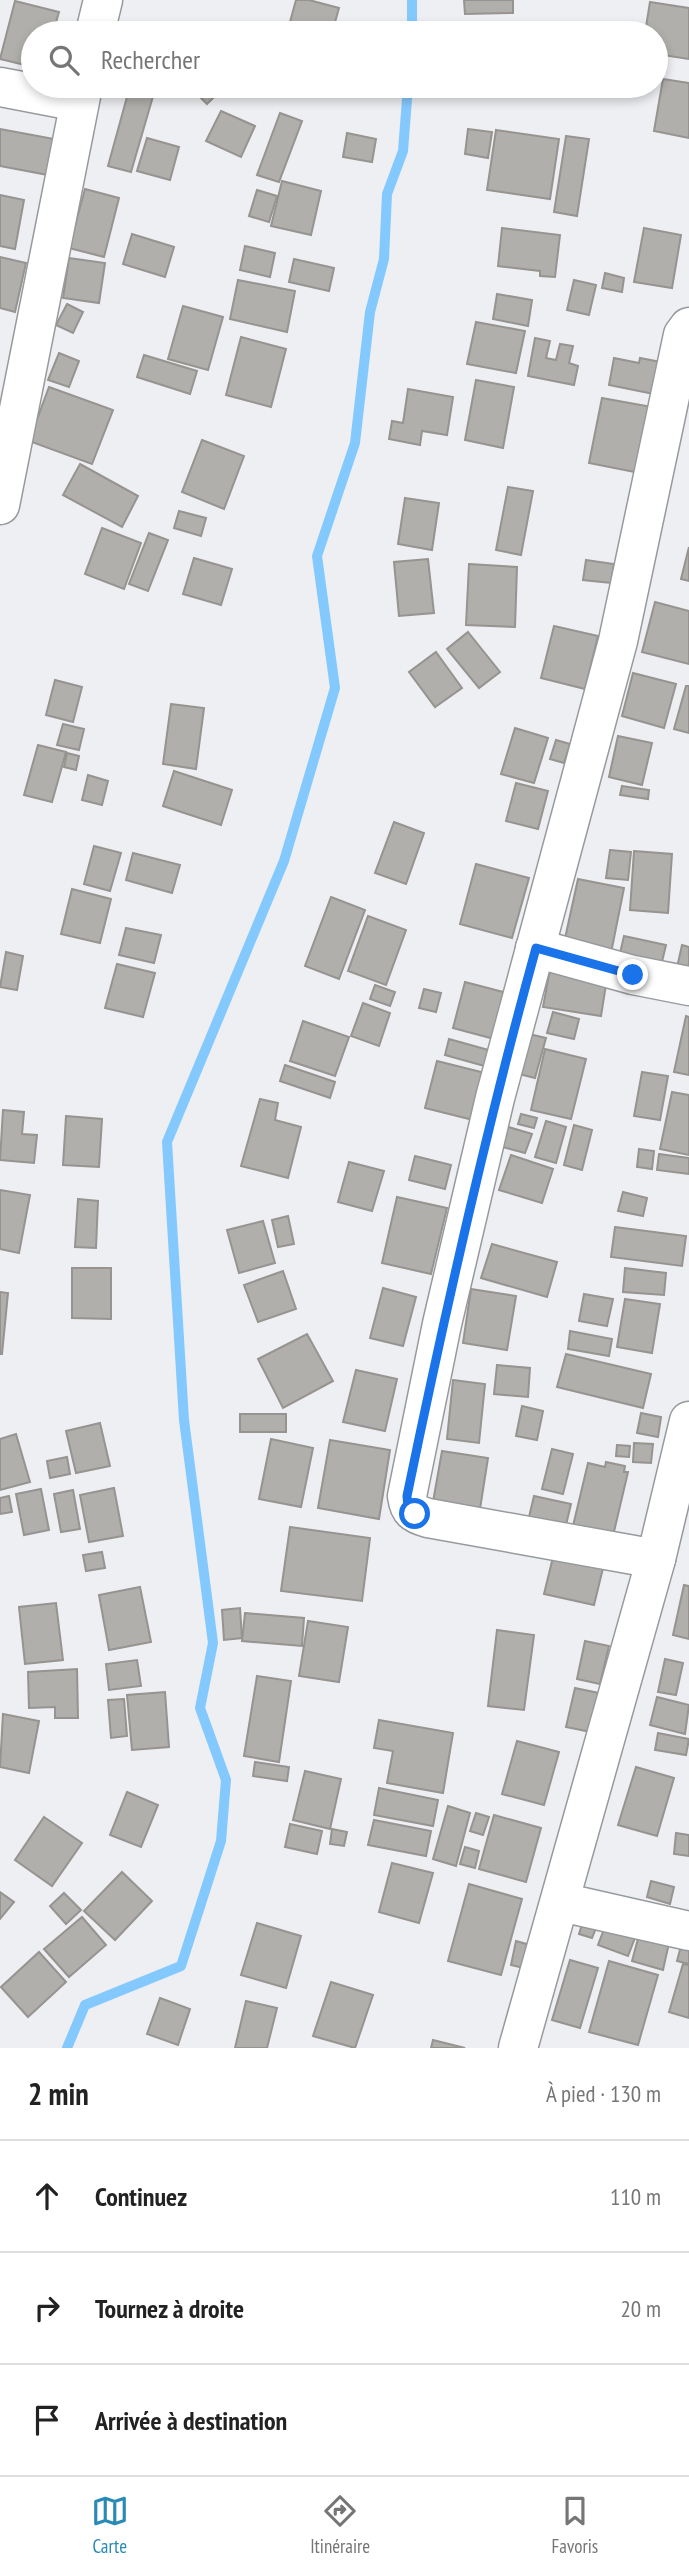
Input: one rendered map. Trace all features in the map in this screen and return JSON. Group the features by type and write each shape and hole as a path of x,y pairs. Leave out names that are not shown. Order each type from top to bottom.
{"street":[{"path":"98,21 103,0"},
{"path":"0,86 21,88"},
{"path":"0,505 34,345 80,98"},
{"path":"656,1559 428,1518 415,1514 408,1507 407,1496 442,1324 495,1098 618,641 683,335 689,327"},
{"path":"536,948 633,975 689,986"},
{"path":"518,2048 656,1559 689,1421"},
{"path":"561,1902 689,1931"}],"building":[{"path":"296,0 309,0 339,8 335,21 290,21"},
{"path":"464,0 513,0 513,13 465,14"},
{"path":"15,1 59,12 56,21 21,21 21,64 0,59"},
{"path":"650,2 689,8 689,59 668,56 668,21 647,21"},
{"path":"668,80 689,83 689,138 654,131 660,98 668,98"},
{"path":"127,98 153,98 131,172 108,166"},
{"path":"201,98 213,98 207,104"},
{"path":"221,111 255,126 241,157 206,141"},
{"path":"280,113 302,121 279,182 257,175"},
{"path":"0,129 54,139 48,175 0,166"},
{"path":"468,129 492,132 488,158 465,154"},
{"path":"496,130 559,139 550,199 487,190"},
{"path":"347,133 376,139 372,162 343,157"},
{"path":"566,136 589,139 577,216 554,212"},
{"path":"147,138 179,147 170,180 137,171"},
{"path":"282,181 321,191 311,235 271,226"},
{"path":"85,189 119,198 104,257 69,248"},
{"path":"257,190 277,196 269,222 249,216"},
{"path":"0,195 24,200 15,249 0,246"},
{"path":"502,228 560,235 555,277 540,276 540,271 498,266"},
{"path":"644,228 681,235 672,288 634,282"},
{"path":"132,234 174,247 165,277 123,264"},
{"path":"245,246 275,253 270,277 240,270"},
{"path":"0,257 26,263 15,312 0,308"},
{"path":"69,258 105,263 99,303 63,298"},
{"path":"294,259 334,268 329,291 289,282"},
{"path":"605,273 624,278 622,292 602,288"},
{"path":"238,280 295,291 287,332 230,319"},
{"path":"574,280 596,285 589,315 567,310"},
{"path":"497,294 532,300 528,326 493,319"},
{"path":"67,304 83,312 73,333 56,325"},
{"path":"183,306 223,317 208,370 168,359"},
{"path":"476,322 525,331 516,373 467,364"},
{"path":"241,337 286,349 271,407 226,395"},
{"path":"535,338 550,341 546,358 556,360 560,344 573,346 569,363 578,366 574,385 528,376"},
{"path":"59,353 79,361 69,387 48,380"},
{"path":"144,355 197,371 190,394 137,377"},
{"path":"614,358 639,363 640,358 661,362 654,394 609,385"},
{"path":"476,380 514,387 503,448 465,440"},
{"path":"49,387 113,410 92,464 29,441"},
{"path":"408,389 453,397 447,435 422,431 420,445 389,439 392,421 403,423"},
{"path":"602,398 652,407 640,473 589,463"},
{"path":"202,440 244,456 224,509 182,492"},
{"path":"80,464 138,496 122,527 63,495"},
{"path":"508,487 533,491 521,555 496,550"},
{"path":"405,498 439,503 432,550 398,544"},
{"path":"179,511 206,518 201,536 174,528"},
{"path":"102,528 141,543 124,589 85,574"},
{"path":"149,533 168,540 148,591 129,584"},
{"path":"689,547 689,581 681,579"},
{"path":"194,558 232,569 221,605 183,594"},
{"path":"428,559 434,613 399,616 394,562"},
{"path":"586,560 614,564 611,583 583,580"},
{"path":"469,564 517,567 515,627 466,625"},
{"path":"655,602 689,611 689,664 642,652"},
{"path":"554,626 598,636 585,689 541,678"},
{"path":"468,632 500,672 479,688 447,649"},
{"path":"436,652 462,688 435,707 409,672"},
{"path":"633,673 676,684 664,728 622,716"},
{"path":"55,680 82,687 73,722 46,715"},
{"path":"686,686 689,686 689,733 674,729"},
{"path":"171,704 204,708 196,769 163,764"},
{"path":"63,724 84,729 79,750 57,745"},
{"path":"515,728 548,738 534,783 501,774"},
{"path":"618,736 652,743 642,785 609,777"},
{"path":"556,740 570,744 564,763 550,759"},
{"path":"38,745 66,752 52,802 24,795"},
{"path":"67,753 79,756 76,770 64,767"},
{"path":"174,771 232,790 221,825 163,806"},
{"path":"88,775 108,781 102,805 82,800"},
{"path":"516,783 548,791 538,829 506,821"},
{"path":"622,786 649,790 648,799 620,795"},
{"path":"394,822 424,833 406,884 375,873"},
{"path":"94,846 121,853 110,891 84,884"},
{"path":"610,850 631,852 628,880 606,878"},
{"path":"634,851 672,854 668,913 630,910"},
{"path":"133,853 180,865 172,893 126,880"},
{"path":"476,864 529,878 512,938 460,924"},
{"path":"578,879 624,888 611,953 564,943"},
{"path":"72,889 111,899 100,943 61,934"},
{"path":"331,897 365,910 339,979 305,966"},
{"path":"368,916 406,930 386,985 348,971"},
{"path":"126,928 161,935 154,963 119,955"},
{"path":"624,936 666,945 660,970 618,962"},
{"path":"682,945 689,947 689,975 676,972"},
{"path":"6,952 23,956 17,990 0,987"},
{"path":"117,964 155,973 143,1017 105,1008"},
{"path":"550,969 607,978 601,1016 543,1007"},
{"path":"465,982 507,993 494,1039 453,1028"},
{"path":"375,985 395,992 390,1006 370,999"},
{"path":"424,989 441,993 436,1012 419,1008"},
{"path":"363,1003 390,1013 379,1046 351,1036"},
{"path":"553,1012 579,1019 574,1039 547,1033"},
{"path":"686,1016 689,1017 689,1075 674,1072"},
{"path":"303,1021 349,1037 335,1076 290,1061"},
{"path":"529,1034 546,1038 535,1078 519,1074"},
{"path":"449,1039 492,1051 488,1067 445,1055"},
{"path":"545,1049 586,1059 571,1119 531,1110"},
{"path":"437,1061 489,1074 477,1121 425,1108"},
{"path":"285,1065 335,1082 330,1098 280,1081"},
{"path":"642,1072 668,1076 660,1120 634,1116"},
{"path":"672,1092 689,1095 689,1155 660,1149"},
{"path":"260,1099 278,1103 275,1120 301,1127 288,1178 241,1166"},
{"path":"3,1110 24,1112 22,1134 37,1135 34,1163 0,1160"},
{"path":"521,1114 537,1118 534,1128 518,1124"},
{"path":"66,1116 102,1119 99,1167 63,1165"},
{"path":"546,1121 566,1127 556,1163 535,1157"},
{"path":"574,1125 592,1130 582,1170 564,1165"},
{"path":"505,1126 532,1134 525,1153 499,1146"},
{"path":"639,1149 654,1151 652,1169 637,1167"},
{"path":"659,1154 689,1158 689,1174 657,1170"},
{"path":"511,1155 553,1169 542,1203 499,1190"},
{"path":"415,1156 451,1165 445,1189 409,1180"},
{"path":"349,1162 384,1171 372,1211 338,1202"},
{"path":"0,1190 30,1195 19,1253 0,1249"},
{"path":"623,1192 647,1198 643,1216 618,1211"},
{"path":"397,1197 447,1208 431,1274 382,1263"},
{"path":"78,1199 98,1201 96,1248 75,1247"},
{"path":"288,1216 294,1244 278,1247 272,1220"},
{"path":"263,1221 275,1263 239,1273 227,1230"},
{"path":"615,1227 686,1236 682,1266 611,1257"},
{"path":"492,1244 557,1262 547,1297 481,1278"},
{"path":"72,1268 111,1268 111,1319 72,1318"},
{"path":"625,1268 666,1273 664,1295 623,1292"},
{"path":"283,1271 296,1309 258,1322 244,1285"},
{"path":"383,1288 416,1297 403,1346 370,1338"},
{"path":"471,1289 516,1296 507,1350 463,1343"},
{"path":"0,1292 8,1293 2,1354 0,1354"},
{"path":"584,1294 613,1299 607,1326 579,1321"},
{"path":"625,1299 660,1304 652,1353 617,1347"},
{"path":"570,1331 612,1339 609,1356 568,1349"},
{"path":"307,1334 333,1381 283,1408 258,1359"},
{"path":"566,1354 651,1374 643,1408 557,1387"},
{"path":"497,1365 530,1368 528,1397 494,1394"},
{"path":"356,1370 397,1379 385,1431 343,1422"},
{"path":"453,1380 485,1384 479,1443 447,1439"},
{"path":"522,1406 543,1411 537,1440 516,1436"},
{"path":"641,1413 661,1417 658,1437 637,1433"},
{"path":"240,1414 286,1414 286,1432 240,1432"},
{"path":"100,1423 110,1466 76,1473 66,1431"},
{"path":"16,1434 30,1482 0,1490 0,1439"},
{"path":"271,1439 313,1448 301,1507 259,1499"},
{"path":"330,1440 390,1450 379,1519 318,1508"},
{"path":"634,1443 653,1444 651,1463 633,1462"},
{"path":"617,1445 630,1446 629,1457 616,1456"},
{"path":"552,1449 573,1454 563,1494 542,1489"},
{"path":"442,1451 488,1458 480,1509 433,1502"},
{"path":"67,1457 70,1474 50,1478 47,1461"},
{"path":"606,1462 625,1466 624,1472 628,1472 613,1536 573,1526 588,1463 605,1467"},
{"path":"114,1488 123,1536 89,1542 80,1495"},
{"path":"41,1489 49,1530 24,1535 16,1494"},
{"path":"73,1490 80,1529 61,1532 54,1494"},
{"path":"9,1496 12,1512 0,1514 0,1498"},
{"path":"534,1496 571,1504 566,1525 529,1517"},
{"path":"290,1527 370,1538 362,1601 281,1591"},
{"path":"555,1549 605,1560 594,1605 544,1594"},
{"path":"102,1552 105,1568 86,1571 83,1555"},
{"path":"684,1585 689,1586 689,1639 673,1635"},
{"path":"140,1587 151,1642 109,1650 99,1595"},
{"path":"56,1603 63,1660 25,1664 19,1607"},
{"path":"240,1608 242,1638 224,1640 222,1610"},
{"path":"245,1613 304,1618 302,1646 242,1641"},
{"path":"308,1621 348,1627 339,1682 299,1676"},
{"path":"497,1630 534,1635 524,1710 488,1706"},
{"path":"585,1641 609,1646 600,1684 577,1679"},
{"path":"665,1659 683,1663 676,1695 658,1692"},
{"path":"137,1660 141,1686 109,1690 106,1664"},
{"path":"77,1669 78,1718 55,1718 55,1707 29,1708 28,1672"},
{"path":"257,1676 291,1681 279,1762 244,1756"},
{"path":"575,1688 599,1693 591,1732 566,1727"},
{"path":"165,1692 169,1747 132,1750 127,1695"},
{"path":"657,1697 689,1705 685,1734 650,1725"},
{"path":"124,1699 127,1736 111,1738 108,1700"},
{"path":"3,1714 39,1721 29,1773 0,1767"},
{"path":"379,1720 453,1733 443,1793 387,1783 393,1751 374,1748"},
{"path":"658,1733 689,1739 686,1755 655,1750"},
{"path":"517,1741 559,1752 544,1805 502,1794"},
{"path":"255,1762 289,1767 287,1781 253,1776"},
{"path":"636,1767 674,1778 657,1836 618,1825"},
{"path":"305,1771 341,1779 330,1829 293,1820"},
{"path":"379,1788 438,1800 433,1826 374,1815"},
{"path":"127,1792 158,1805 141,1847 110,1835"},
{"path":"448,1806 470,1813 456,1866 433,1859"},
{"path":"476,1813 489,1817 483,1835 470,1831"},
{"path":"494,1815 541,1828 526,1882 479,1869"},
{"path":"44,1817 82,1843 52,1886 15,1860"},
{"path":"374,1820 431,1831 426,1856 368,1845"},
{"path":"290,1824 322,1831 317,1854 285,1847"},
{"path":"332,1829 347,1832 344,1846 330,1844"},
{"path":"676,1833 689,1835 689,1856 674,1854"},
{"path":"465,1847 479,1851 475,1868 460,1864"},
{"path":"392,1863 433,1873 419,1923 379,1912"},
{"path":"122,1872 152,1901 115,1940 84,1911"},
{"path":"651,1881 674,1887 670,1904 647,1897"},
{"path":"469,1884 522,1899 501,1975 448,1961"},
{"path":"0,1892 14,1902 0,1919"},
{"path":"64,1893 81,1910 66,1924 50,1906"},
{"path":"82,1917 106,1945 69,1977 44,1949"},
{"path":"584,1918 598,1923 592,1938 579,1934"},
{"path":"257,1923 301,1936 286,1988 241,1975"},
{"path":"606,1924 636,1935 628,1956 598,1945"},
{"path":"639,1935 669,1943 663,1970 632,1961"},
{"path":"516,1941 530,1945 524,1968 511,1965"},
{"path":"681,1946 689,1948 689,1964 677,1961"},
{"path":"39,1952 66,1982 28,2017 1,1987"},
{"path":"570,1960 598,1968 580,2028 552,2020"},
{"path":"609,1961 658,1975 638,2045 589,2032"},
{"path":"683,1964 689,1965 689,2018 669,2012"},
{"path":"331,1982 373,1995 355,2048 313,2036"},
{"path":"160,1998 190,2009 178,2045 147,2034"},
{"path":"246,2001 277,2008 267,2048 235,2048"},
{"path":"433,2040 465,2048 431,2048"}],"waterway":[{"path":"412,0 412,21"},
{"path":"67,2048 85,2005 181,1966 221,1841 226,1780 200,1708 213,1643 184,1420 167,1142 284,861 335,688 317,556 355,443 370,312 384,259 387,194 403,151 407,98"}],"route":[{"path":"415,1514 408,1507 407,1496 442,1324 495,1098 536,948 633,975"}]}
